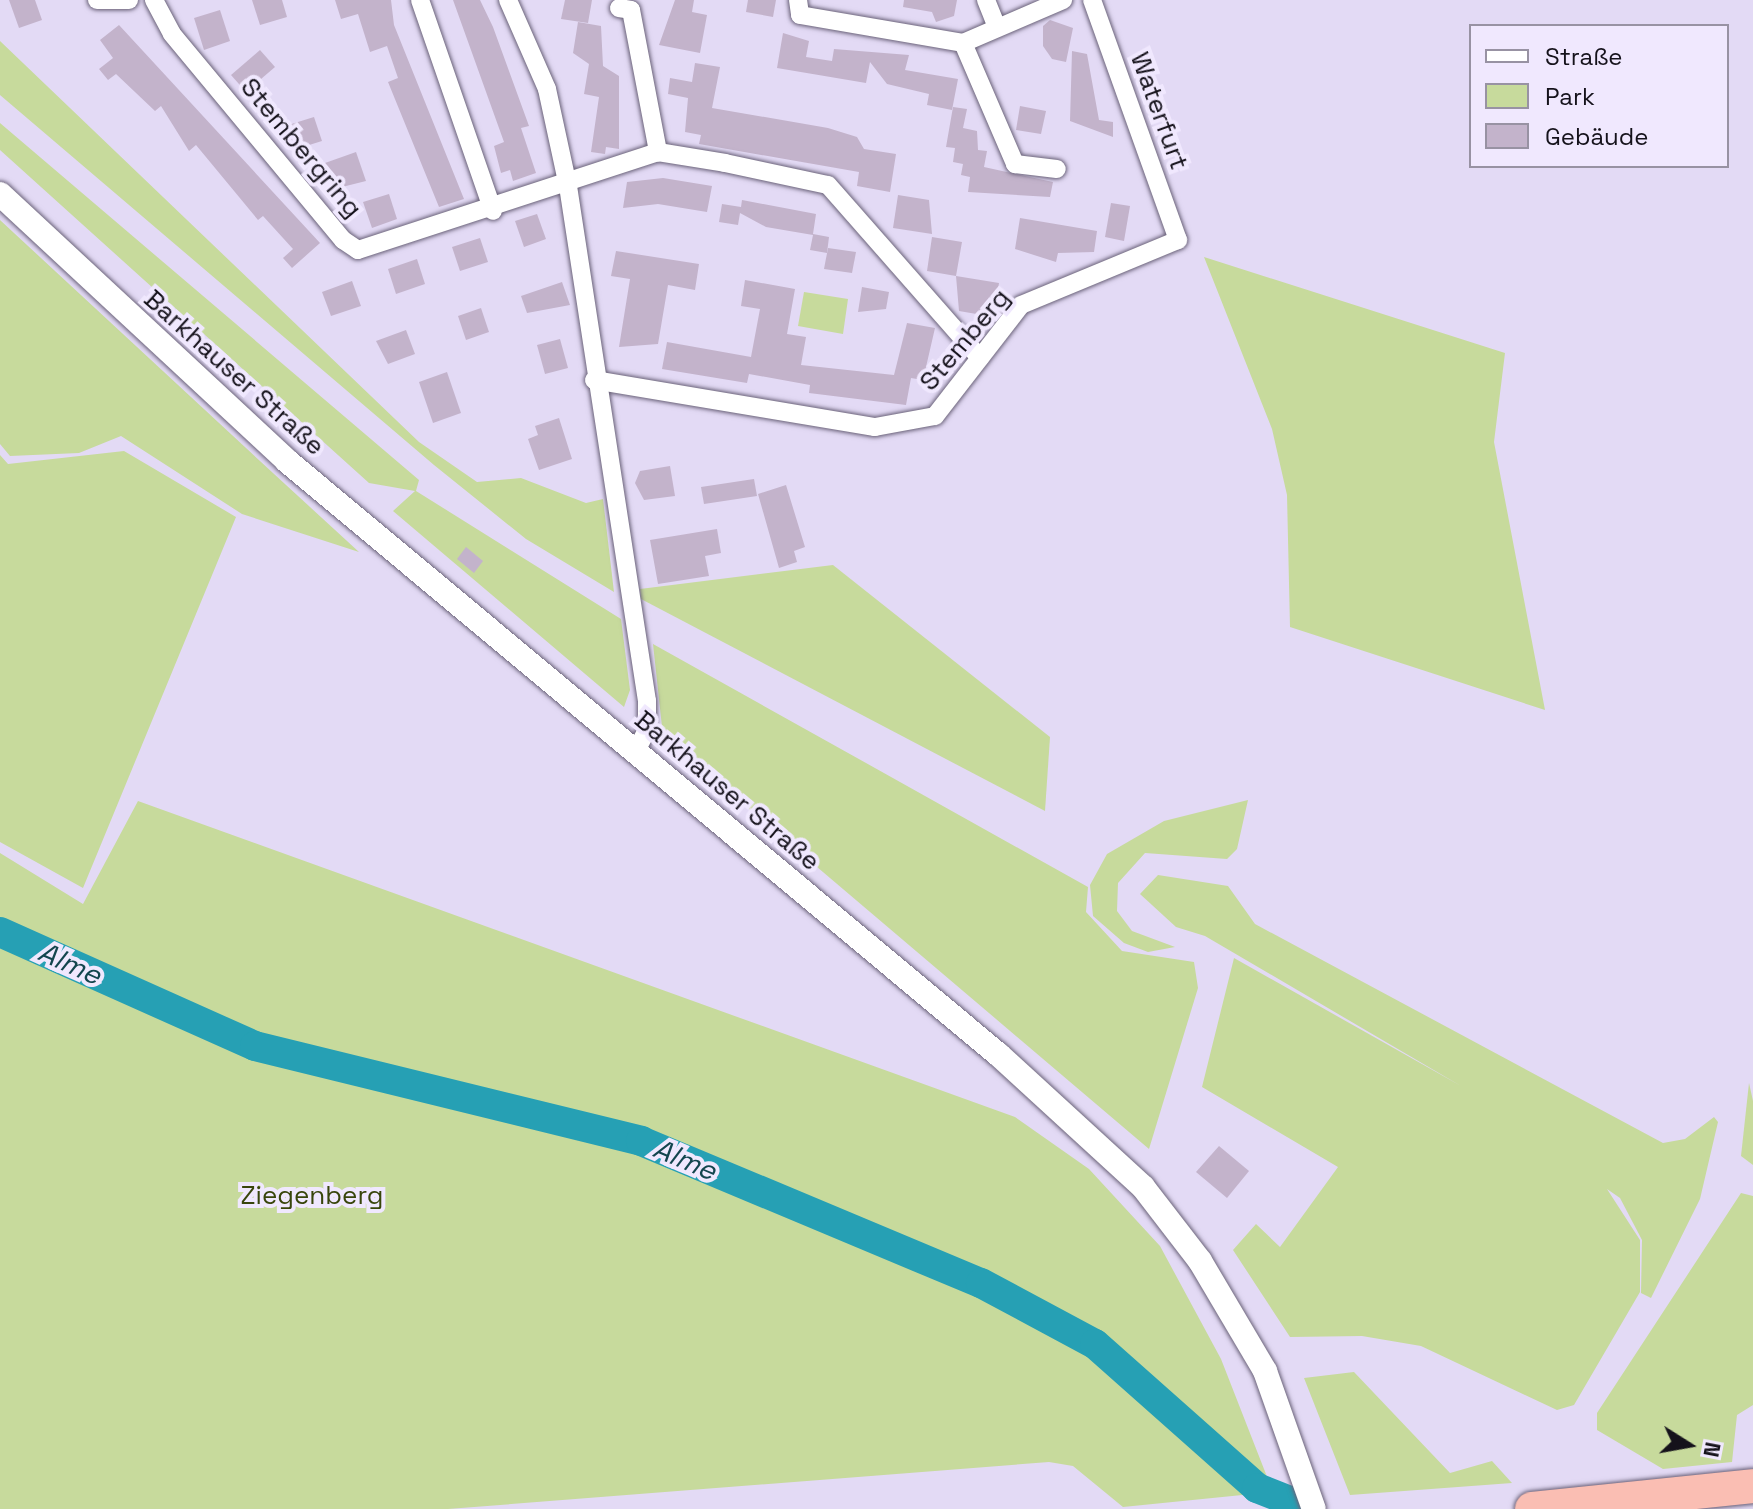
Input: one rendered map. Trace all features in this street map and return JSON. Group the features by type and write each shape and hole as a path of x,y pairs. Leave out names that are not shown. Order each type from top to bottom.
{"highway":[{"path":"1532,1509 1753,1486"}],"street":[{"path":"97,0 129,0"},
{"name":"Stembergring","path":"154,0 172,34 351,245 379,249 568,186 658,152"},
{"path":"420,0 493,211"},
{"path":"508,0 547,89 568,186 594,380 647,701 647,730 636,751"},
{"path":"798,0 800,15 963,43 996,25 1063,0"},
{"path":"986,0 996,25"},
{"name":"Waterfurt","path":"1092,0 1178,240"},
{"path":"619,8 631,10 658,152 828,185 980,358"},
{"path":"963,43 1015,164 1057,169"},
{"name":"Barkhauser Straße","path":"0,194 287,461 999,1055 1143,1187 1200,1261 1265,1371 1312,1500"},
{"name":"Stemberg","path":"594,380 875,427 935,416 1021,305 1178,240"}],"green space":[{"path":"0,41 419,442 477,482 521,478 586,503 603,499 614,592 526,539 434,465 0,95"},
{"path":"0,123 419,480 416,491 621,619 630,690 624,707 393,511 415,491 369,483 0,150"},
{"path":"0,220 359,552 242,514 121,436 79,453 10,456 0,444"},
{"path":"1204,257 1505,353 1494,442 1545,710 1290,627 1287,495 1272,429"},
{"path":"804,292 848,299 843,334 798,326"},
{"path":"124,451 236,517 83,888 0,842 0,455 8,464"},
{"path":"833,565 1050,737 1045,811 641,599 640,589"},
{"path":"653,644 1088,887 1086,912 1122,951 1194,962 1198,988 1149,1149 663,736"},
{"path":"1248,800 1237,849 1227,859 1145,853 1118,883 1117,911 1132,931 1175,947 1148,952 1124,943 1093,916 1090,885 1107,854 1164,821"},
{"name":"Ziegenberg","path":"138,801 1015,1117 1089,1169 1160,1246 1221,1359 1273,1492 1123,1507 1073,1466 1049,1462 448,1509 0,1509 0,853 83,904"},
{"path":"1158,875 1228,886 1255,924 1663,1143 1685,1139 1714,1117 1718,1122 1700,1199 1651,1298 1641,1293 1642,1240 1620,1198 1607,1189 1640,1240 1640,1292 1574,1405 1557,1410 1421,1346 1362,1336 1290,1337 1233,1250 1256,1224 1280,1247 1338,1167 1202,1087 1234,958 1461,1086 1205,936 1176,927 1140,894"},
{"path":"1749,1083 1753,1101 1753,1165 1741,1156"},
{"path":"1741,1193 1753,1196 1753,1405 1737,1415 1732,1462 1663,1469 1597,1430 1597,1413"},
{"path":"1354,1372 1450,1473 1492,1461 1512,1483 1350,1495 1304,1378"}],"building":[{"path":"9,0 35,0 42,20 19,28"},
{"path":"252,0 282,0 287,17 260,25"},
{"path":"335,0 391,0 394,25 464,199 439,207 388,82 398,78 387,46 370,52 358,14 341,19"},
{"path":"453,0 480,0 493,27 529,126 521,128 536,173 513,181 510,170 501,173 494,146 504,142"},
{"path":"565,0 592,0 588,23 561,19"},
{"path":"675,0 694,0 692,12 707,15 700,53 659,45"},
{"path":"748,0 776,0 773,17 746,12"},
{"path":"904,0 957,0 954,16 936,22 932,12 903,7"},
{"path":"220,10 230,41 204,50 194,18"},
{"path":"1050,20 1073,28 1066,62 1052,59 1043,46 1043,26"},
{"path":"578,22 601,26 603,66 619,76 619,149 606,147 605,154 591,152 599,97 584,94 589,64 573,53"},
{"path":"119,25 320,243 292,268 283,258 293,249 263,216 258,220 196,145 189,151 161,106 155,111 116,74 108,80 99,69 113,58 100,40"},
{"path":"783,33 809,41 806,57 832,61 834,49 909,55 905,70 958,79 952,110 927,105 929,94 887,84 870,62 866,83 777,68"},
{"path":"260,50 275,67 246,92 231,75"},
{"path":"1072,51 1087,54 1099,120 1113,122 1113,137 1070,121"},
{"path":"695,63 720,67 712,108 828,128 857,137 864,149 896,154 890,192 857,186 859,172 699,144 701,135 685,132 688,98 668,94 670,78 692,82"},
{"path":"1020,106 1046,111 1041,134 1016,130"},
{"path":"953,107 967,109 963,128 977,131 978,150 987,151 984,167 1053,182 1050,197 968,192 970,177 961,175 963,164 953,162 955,148 946,147"},
{"path":"314,117 322,141 293,150 285,126"},
{"path":"356,152 366,181 334,189 325,163"},
{"path":"663,178 712,186 707,212 658,204 623,208 627,182"},
{"path":"389,194 397,219 372,228 363,202"},
{"path":"898,195 929,200 932,234 893,228"},
{"path":"742,200 816,214 813,234 829,237 827,253 810,250 813,235 766,227 740,213 738,225 719,222 722,204 741,207"},
{"path":"1111,203 1130,206 1124,241 1105,237"},
{"path":"537,214 546,239 524,247 515,221"},
{"path":"1020,218 1097,231 1094,252 1058,253 1056,262 1015,249"},
{"path":"932,237 962,242 956,276 927,271"},
{"path":"480,238 488,262 460,271 452,247"},
{"path":"828,248 856,252 852,273 824,269"},
{"path":"616,251 699,264 695,290 668,285 658,344 619,347 630,279 611,276"},
{"path":"417,259 425,284 396,294 388,269"},
{"path":"956,276 999,283 994,317 959,311"},
{"path":"745,280 795,289 787,334 806,337 801,365 894,375 907,323 935,328 923,380 911,378 906,405 809,393 810,385 749,374 747,383 662,369 667,342 751,357 760,309 741,306"},
{"path":"352,281 361,306 331,316 322,292"},
{"path":"562,282 570,305 527,313 521,296"},
{"path":"862,287 889,292 886,309 858,312"},
{"path":"481,308 489,332 466,340 458,316"},
{"path":"406,330 415,354 388,364 376,341"},
{"path":"560,339 568,368 545,374 537,345"},
{"path":"447,372 461,413 433,423 419,382"},
{"path":"559,418 572,459 539,470 528,439 538,435 535,426"},
{"path":"670,466 675,496 644,500 635,483 640,471"},
{"path":"754,479 757,496 704,504 701,487"},
{"path":"786,485 805,547 794,551 797,562 779,568 758,494"},
{"path":"717,529 721,553 705,556 709,576 658,584 650,540"},
{"path":"466,547 483,561 474,573 457,559"},
{"path":"1219,1146 1249,1171 1227,1198 1196,1172"}],"waterway":[{"name":"Alme","path":"0,932 255,1046 641,1141 981,1283 1095,1344 1257,1488 1310,1509"}]}
